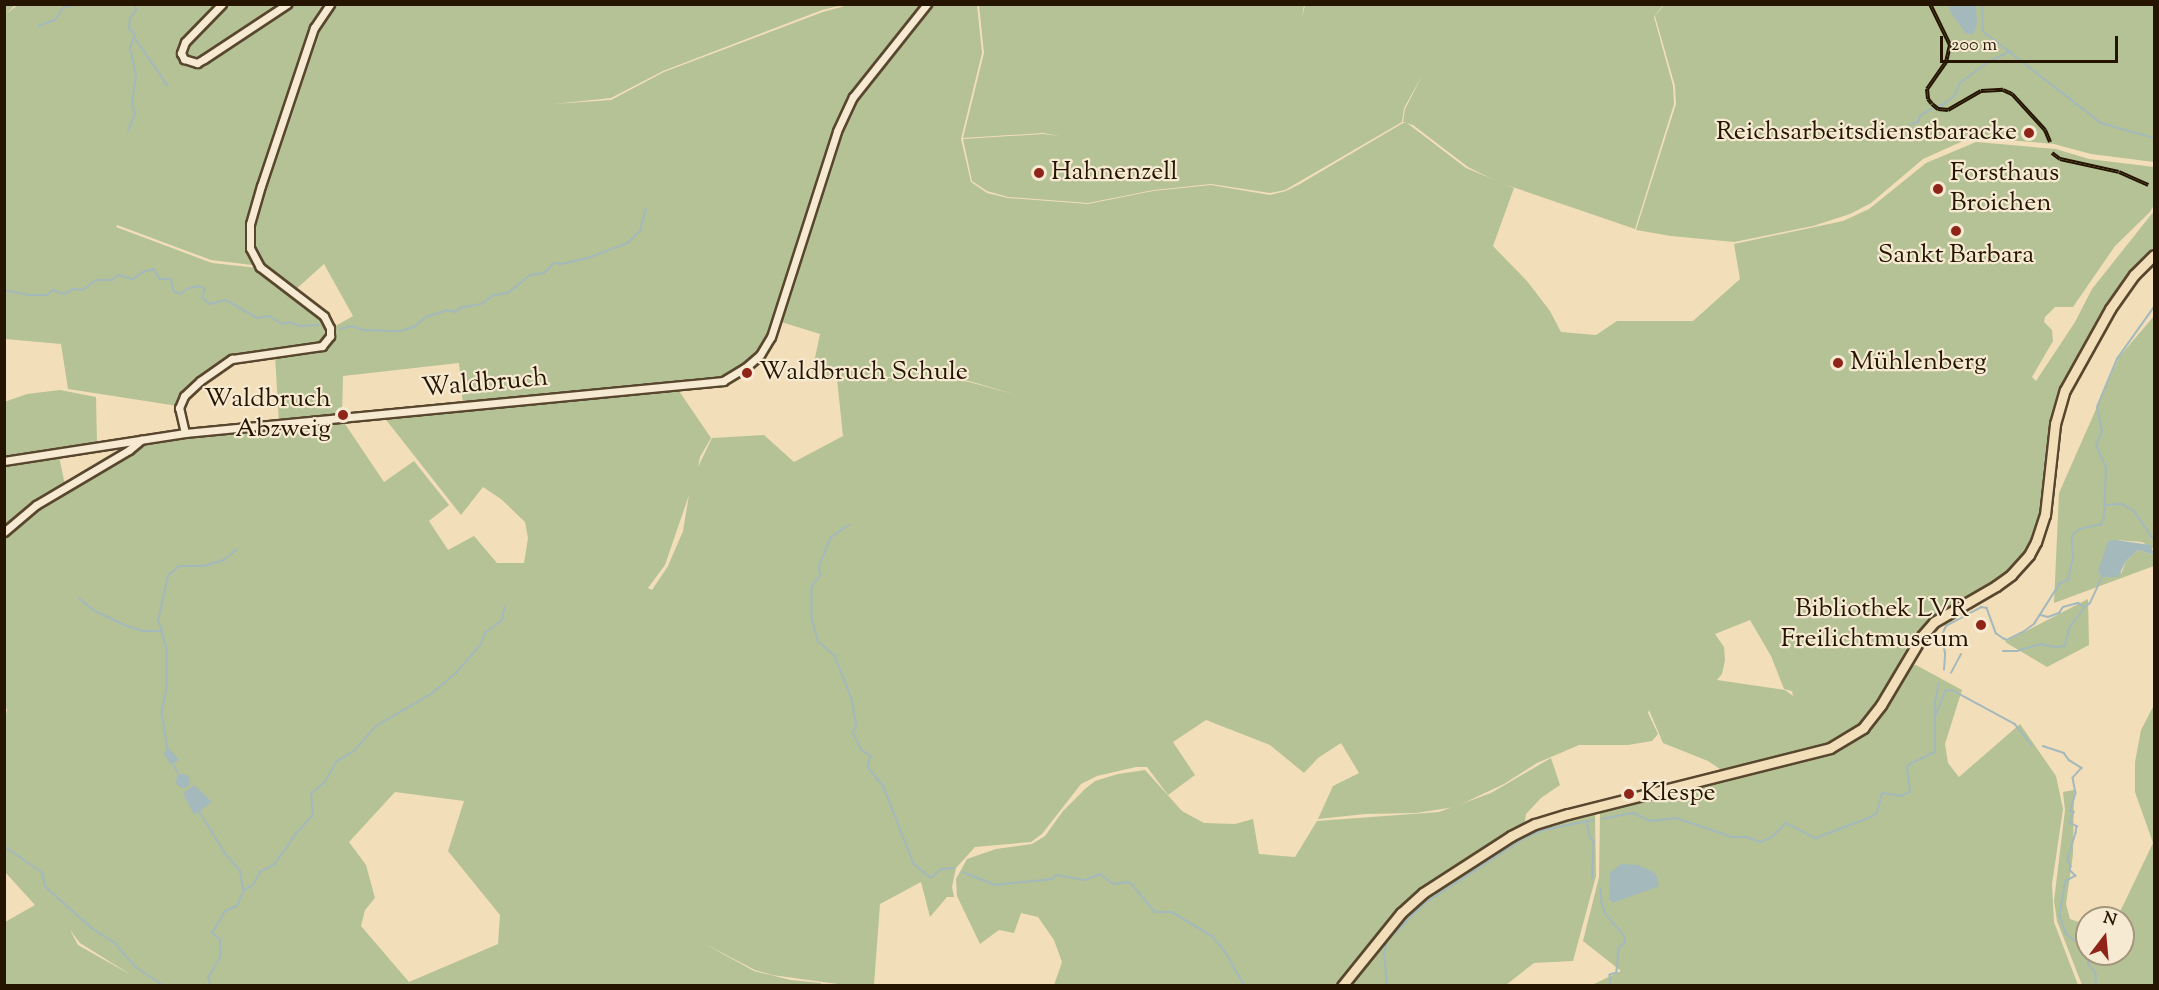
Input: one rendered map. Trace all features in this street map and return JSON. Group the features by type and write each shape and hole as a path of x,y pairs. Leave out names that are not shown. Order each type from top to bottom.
{"main road":[{"path":"1342,986 1401,913 1439,881 1511,836 1535,824 1568,814 1830,748 1848,739 1868,722 1934,622 2011,575 2033,548 2045,515 2055,424 2065,390 2110,309 2134,275 2154,255"}],"street":[{"path":"222,4 185,42 181,53 184,59 197,63 287,4"},
{"path":"185,433 179,408 184,396 200,381 232,359 322,345 330,336 330,328 324,316 260,267 250,248 250,224 314,28 330,4"},
{"name":"Waldbruch","path":"4,461 185,433 723,381 745,368 760,355 771,337 837,131 853,97 927,4"},
{"path":"4,532 36,505 129,450 141,440"}],"green space":[{"path":"19,4 843,5 822,10 663,71 611,98 554,104 611,100 664,72 823,12 848,5 924,5 852,97 836,130 769,336 759,352 744,367 722,379 463,405 459,363 343,376 342,416 279,423 275,356 323,347 332,337 332,328 353,316 324,264 294,291 261,266 211,260 117,225 116,227 212,263 259,268 323,317 329,328 329,335 322,344 232,358 198,381 182,396 178,406 68,389 61,344 5,339 5,5 15,5 6,14"},
{"path":"930,5 977,5 982,53 961,139 971,182 987,193 1008,198 1088,204 1153,191 1211,185 1270,195 1300,184 1403,123 1407,123 1466,168 1514,188 1493,246 1527,281 1550,311 1561,332 1596,335 1617,321 1693,321 1740,279 1734,244 1843,221 1869,209 1926,163 1976,142 2056,149 2089,159 2154,167 2154,205 2150,212 2115,246 2073,307 2055,307 2045,317 2044,322 2052,330 2053,341 2032,377 2036,381 2075,322 2092,289 2154,211 2154,249 2127,279 2068,372 2050,423 2043,499 2038,528 2029,551 2010,574 1930,619 1903,655 1879,704 1856,730 1829,745 1726,773 1708,761 1663,743 1649,710 1648,713 1658,734 1652,741 1628,745 1579,745 1537,763 1504,784 1455,807 1416,813 1365,814 1318,819 1333,786 1359,773 1341,743 1318,758 1304,773 1270,745 1206,720 1173,742 1195,775 1168,795 1147,767 1136,767 1097,776 1081,784 1042,834 1031,842 975,847 956,868 952,887 954,897 947,897 930,917 921,882 880,904 874,985 845,985 772,975 755,970 703,943 754,971 791,980 821,983 821,985 5,985 5,922 35,905 5,872 4,724 7,709 4,708 5,534 37,507 142,441 343,421 384,482 414,461 449,505 429,521 448,550 474,536 497,563 524,563 528,538 525,522 501,499 483,487 461,515 383,416 677,388 711,438 700,457 698,467 712,438 764,435 794,462 843,436 837,379 935,377 969,382 1017,395 969,381 935,376 835,378 812,372 820,334 778,321 839,132 854,99","holes":["689,495 683,531 668,566 652,590 648,588 665,565","1750,620 1771,656 1784,689 1792,691 1793,696 1785,690 1717,680 1722,674 1725,660 1724,647 1715,634","395,792 464,801 448,851 500,915 498,944 409,982 361,926 365,910 375,898 366,865 349,842","70,930 80,943 131,975 78,945"]},
{"path":"979,5 1304,5 1302,18 1305,5 1663,5 1654,17 1673,86 1674,104 1635,229 1498,182 1468,167 1413,125 1403,122 1405,109 1423,74 1404,108 1402,122 1285,190 1270,193 1211,184 1154,190 1088,203 1008,197 987,191 972,181 963,139 1043,134 1060,136 1043,133 963,138 984,53"},
{"path":"1664,5 2154,5 2154,162 2091,154 2054,144 1972,137 1923,159 1871,203 1850,214 1813,226 1734,242 1636,230 1676,104 1675,86 1655,16"},
{"path":"2154,316 2154,549 2142,542 2116,540 2121,574 2126,561 2138,550 2154,555 2154,566 2054,603 2059,493 2119,357"},
{"path":"60,390 96,397 97,443 5,458 4,402 27,394"},
{"path":"59,456 65,485 5,530 5,466"},
{"path":"2088,599 2089,645 2047,667 2005,642"},
{"path":"1916,665 1962,690 1945,744 1948,763 1959,777 2020,724 2056,776 2063,809 2052,884 2054,922 2078,985 1592,985 1621,971 1583,941 1599,877 1600,812 1605,808 1848,742 1906,666"},
{"path":"2154,705 2154,985 2082,985 2057,921 2054,901 2065,810 2063,792 2074,790 2073,854 2066,904 2070,919 2075,921 2075,966 2135,966 2135,906 2123,906 2153,843 2135,792 2135,762 2141,730"},
{"path":"1551,758 1560,785 1541,798 1526,814 1524,826 1436,879 1399,911 1338,985 1054,985 1062,962 1054,940 1038,917 1021,913 1014,933 999,930 980,944 957,896 956,879 967,859 996,849 1032,844 1045,836 1063,811 1085,789 1095,781 1118,774 1145,770 1182,811 1204,823 1235,824 1253,819 1259,854 1295,857 1317,821 1439,812 1491,793"},
{"path":"1588,813 1595,814 1596,876 1573,961 1534,963 1506,985 1347,986 1406,913 1440,884 1535,828"}],"shaded area":[{"path":"1948,5 1976,5 1977,24 1973,34 1966,34"},
{"path":"2108,541 2151,545 2154,555 2138,550 2126,561 2118,577 2102,577 2098,571"},
{"path":"169,748 179,760 171,765 163,753"},
{"path":"180,774 186,774 190,781 186,788 180,788 176,784 176,778"},
{"path":"194,785 212,802 194,815 183,793"},
{"path":"1621,864 1638,865 1651,871 1656,874 1659,886 1613,903 1609,899 1610,873"}],"waterway":[{"path":"39,26 55,20 64,7 85,4"},
{"path":"89,4 97,4"},
{"path":"128,131 135,114 132,103 136,76 130,48 135,35 129,29 130,18 136,11 135,4"},
{"path":"1983,4 1983,31 2101,123 2154,138"},
{"path":"135,38 168,86"},
{"path":"1910,125 1918,122 1920,116 1944,104 1955,95 1960,83 1987,63 2011,51"},
{"path":"340,329 352,326 364,330 400,331 414,327 426,317 447,310 456,312 460,308 481,304 494,295 508,293 530,275 544,273 554,263 562,264 588,258 628,243 640,231 646,209"},
{"path":"4,290 29,295 47,295 53,290 65,294 73,289 83,290 96,280 112,280 119,275 133,279 143,272 154,269 160,279 171,279 174,291 180,294 189,288 201,286 205,289 203,298 210,304 226,300 257,318 269,316 283,324 290,322 300,326 318,325"},
{"path":"1944,670 1945,654 1942,635 1946,626 1981,607 1987,608 1996,633 2003,638 2007,640 2023,632 2034,624 2060,583 2068,580 2073,559 2074,533 2080,529 2101,524 2104,517 2106,468 2096,446 2102,432 2097,407 2117,359 2154,307"},
{"path":"2106,505 2122,504 2134,511 2154,540"},
{"path":"850,525 831,538 819,567 821,575 812,587 812,618 818,641 835,656 852,699 857,726 853,733 862,750 871,756 868,767 884,787 914,864 931,878 941,869 954,868"},
{"path":"162,631 158,621 168,576 179,566 204,566 224,560 236,550"},
{"path":"2041,615 2048,617 2059,613 2063,607 2078,603 2085,607 2090,603 2102,577"},
{"path":"79,598 95,611 127,626 143,631 162,631 167,650 167,689 162,712 168,749"},
{"path":"211,986 208,978 220,957 220,940 212,933 225,911 237,906 244,890 253,885 261,871 274,865 294,836 313,815 311,794 325,782 336,762 355,750 376,726 431,694 456,673 481,644 485,633 502,620 505,606"},
{"path":"2003,651 2017,651 2041,644 2065,646 2069,628 2085,607"},
{"path":"1951,673 1961,654"},
{"path":"1602,819 1633,813 1651,821 1676,818 1732,837 1747,837 1761,842 1772,837 1786,823 1816,838 1871,817 1877,813 1882,793 1901,796 1910,792 1907,767 1935,752 1935,702 1939,683"},
{"path":"1936,715 1945,691 1952,690 2015,724 2032,745"},
{"path":"2043,746 2064,753 2069,760 2082,768 2073,778 2076,793 2070,823 2077,826 2068,859 2070,870 2076,876 2066,881 2060,915 2066,934 2075,940"},
{"path":"174,765 180,777"},
{"path":"200,812 225,853 240,870 244,890"},
{"path":"1387,986 1384,954 1387,941 1424,904 1525,838 1543,830 1593,820"},
{"path":"1587,821 1590,837 1594,841 1593,878"},
{"path":"4,846 43,873 45,886 93,929 114,942 136,967 164,986"},
{"path":"963,872 995,885 1053,879 1056,875 1085,880 1100,874 1114,884 1130,882 1155,912 1172,912 1212,936 1225,951 1245,986"},
{"path":"1601,889 1606,914 1625,937 1625,943 1619,948 1617,973 1610,975 1611,986"},
{"path":"2090,966 2096,973 2096,986"}],"railway":[{"path":"1930,4 1950,45 1946,62 1927,89 1928,99 1932,104 1938,109 1948,110 1981,91 2003,90 2012,94 2045,130 2050,142"},
{"path":"2052,153 2060,159 2119,172 2148,185"}],"place":[{"name":"Reichsarbeitsdienstbaracke","path":"2029,133"},
{"name":"Hahnenzell","path":"1039,173"},
{"name":"Forsthaus Broichen","path":"1938,189"},
{"name":"Sankt Barbara","path":"1956,231"},
{"name":"Mühlenberg","path":"1838,363"},
{"name":"Waldbruch Schule","path":"747,373"},
{"name":"Waldbruch Abzweig","path":"343,415"},
{"name":"Bibliothek LVR Freilichtmuseum","path":"1981,625"},
{"name":"Klespe","path":"1629,794"}]}
